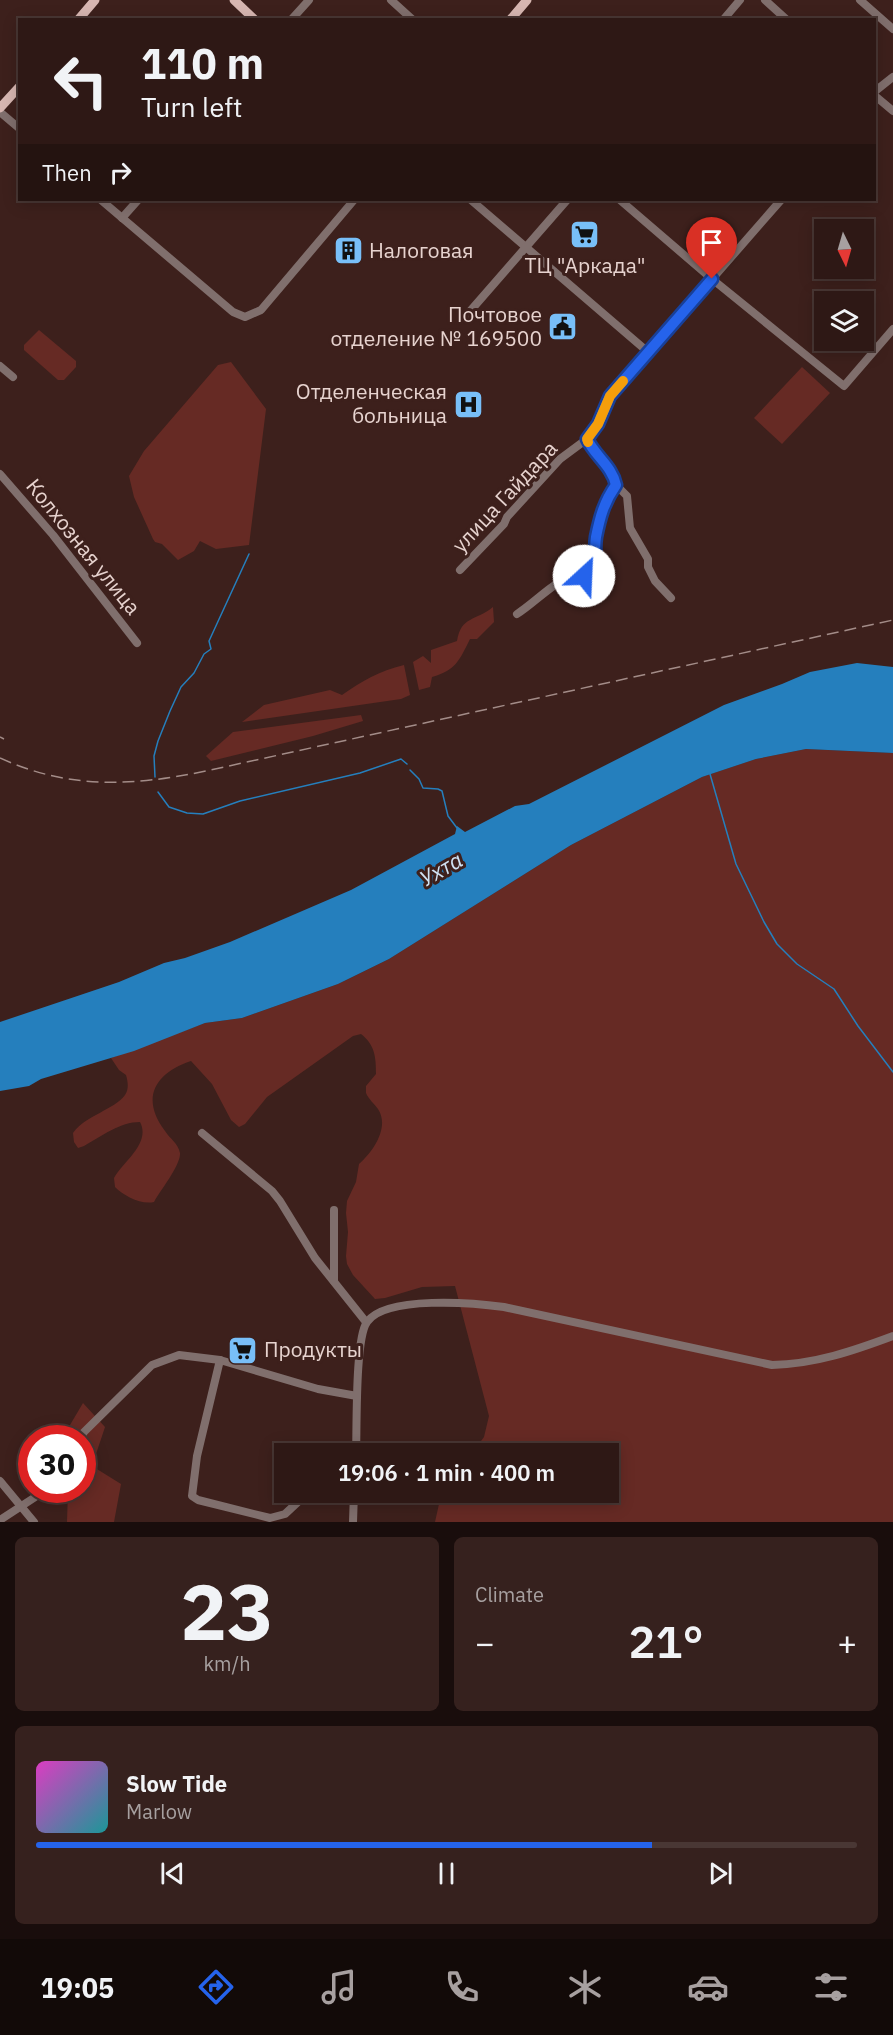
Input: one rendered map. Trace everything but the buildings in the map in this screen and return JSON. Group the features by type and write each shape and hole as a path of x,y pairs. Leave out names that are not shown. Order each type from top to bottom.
{"main road":[{"path":"80,18 95,0"},
{"path":"234,0 253,18"},
{"path":"512,18 527,0"},
{"path":"0,110 18,88"}],"street":[{"path":"293,18 309,0"},
{"path":"391,0 411,18"},
{"path":"725,18 740,0"},
{"path":"765,0 785,18"},
{"path":"860,0 893,29"},
{"path":"876,91 893,77"},
{"path":"876,95 893,111"},
{"path":"0,110 18,127"},
{"path":"102,201 233,312 245,317 261,310 353,201"},
{"path":"122,218 137,201"},
{"path":"472,201 648,352"},
{"path":"465,317 566,201"},
{"path":"621,201 712,279 844,386 893,329"},
{"name":"улица Гайдара","path":"460,570 504,524 507,517 560,459 587,439 598,424 610,396 780,201"},
{"path":"0,366 13,376"},
{"path":"587,439 591,449 614,476 616,485 627,496 630,528 648,559 648,567 656,581 671,598"},
{"name":"Колхозная улица","path":"0,474 53,535 137,643"},
{"path":"517,614 558,583 573,577 584,576 589,571 597,556 596,537 603,506 616,485"},
{"path":"202,1133 272,1191 315,1258 366,1322"},
{"path":"334,1210 334,1281"},
{"path":"357,1441 357,1396 362,1334 366,1322 381,1311 393,1307 438,1303 479,1304 547,1315 772,1365 795,1365 818,1361 893,1336"},
{"path":"91,1425 152,1365 179,1355 220,1360 318,1389 357,1396"},
{"path":"220,1360 196,1461 192,1496 206,1503 270,1518 285,1514 297,1503"},
{"path":"0,1481 34,1522"},
{"path":"0,1520 28,1503"},
{"path":"353,1522 354,1503"}],"shaded area":[{"path":"39,330 76,361 76,367 64,380 58,380 24,350 24,345"},
{"path":"231,362 266,409 249,545 216,549 200,541 194,551 178,560 162,544 153,539 134,497 129,476 144,451 218,365"},
{"path":"802,367 830,393 782,444 754,418"},
{"path":"493,607 494,622 477,639 470,639 452,668 432,677 430,687 419,690 413,662 423,656 431,663 431,650 457,641 466,623"},
{"path":"404,665 410,695 401,699 242,722 264,705 330,690 342,695 371,677"},
{"path":"361,715 363,721 313,736 211,761 206,756 233,732"},
{"path":"806,749 893,753 893,1522 435,1522 440,1503 619,1503 619,1443 480,1443 484,1437 489,1416 455,1286 422,1287 375,1299 353,1275 347,1264 346,1256 347,1201 356,1182 359,1164 370,1153 378,1139 382,1124 378,1109 366,1093 366,1086 376,1074 376,1062 374,1052 366,1038 361,1034 353,1036 267,1097 245,1124 239,1127 231,1120 212,1084 191,1061 168,1072 155,1088 153,1108 157,1119 178,1146 180,1153 174,1171 154,1202 133,1199 115,1187 114,1178 135,1152 142,1137 140,1122 118,1127 78,1148 74,1142 73,1133 85,1122 114,1105 125,1095 128,1085 126,1075 119,1070 111,1058 205,1023 242,1018 338,984 389,959 571,845 702,777 756,759"},
{"path":"83,1403 105,1427 96,1454 96,1425 70,1425"},
{"path":"96,1468 121,1484 114,1522 67,1522 68,1503 96,1503"}],"water":[{"name":"Ухта","path":"857,663 893,667 893,753 806,749 756,759 702,777 571,845 389,959 338,984 242,1018 205,1023 134,1051 41,1079 29,1086 0,1091 0,1022 119,982 164,963 230,942 351,890 455,834 457,826 465,832 515,806 529,804 724,705 810,672"}],"waterway":[{"path":"155,777 154,756 170,711 181,687 194,673 204,654 211,649 209,641 249,554"},
{"path":"158,792 169,807 187,813 203,814 240,801 360,773 401,759 407,764"},
{"path":"410,770 419,779 423,788 442,791 448,816 457,828"},
{"path":"710,774 736,864 777,944 797,964 834,989 858,1026 893,1072"}],"railway":[{"path":"0,758 51,776 77,780 127,782 179,776 893,620"},
{"path":"0,737 4,739"}],"slow traffic":[{"path":"588,442 587,439 598,424 610,396 623,381"}],"place":[{"name":"ТЦ \"Аркада\"","path":"585,235"},
{"name":"Налоговая","path":"348,251"},
{"name":"Почтовое отделение № 169500","path":"563,327"},
{"name":"Отделенческая больница","path":"468,404"},
{"name":"Продукты","path":"243,1350"}],"route":[{"path":"584,576 597,556 596,537 603,506 616,485 611,471 591,449 587,439 598,424 610,396 712,279"}]}
